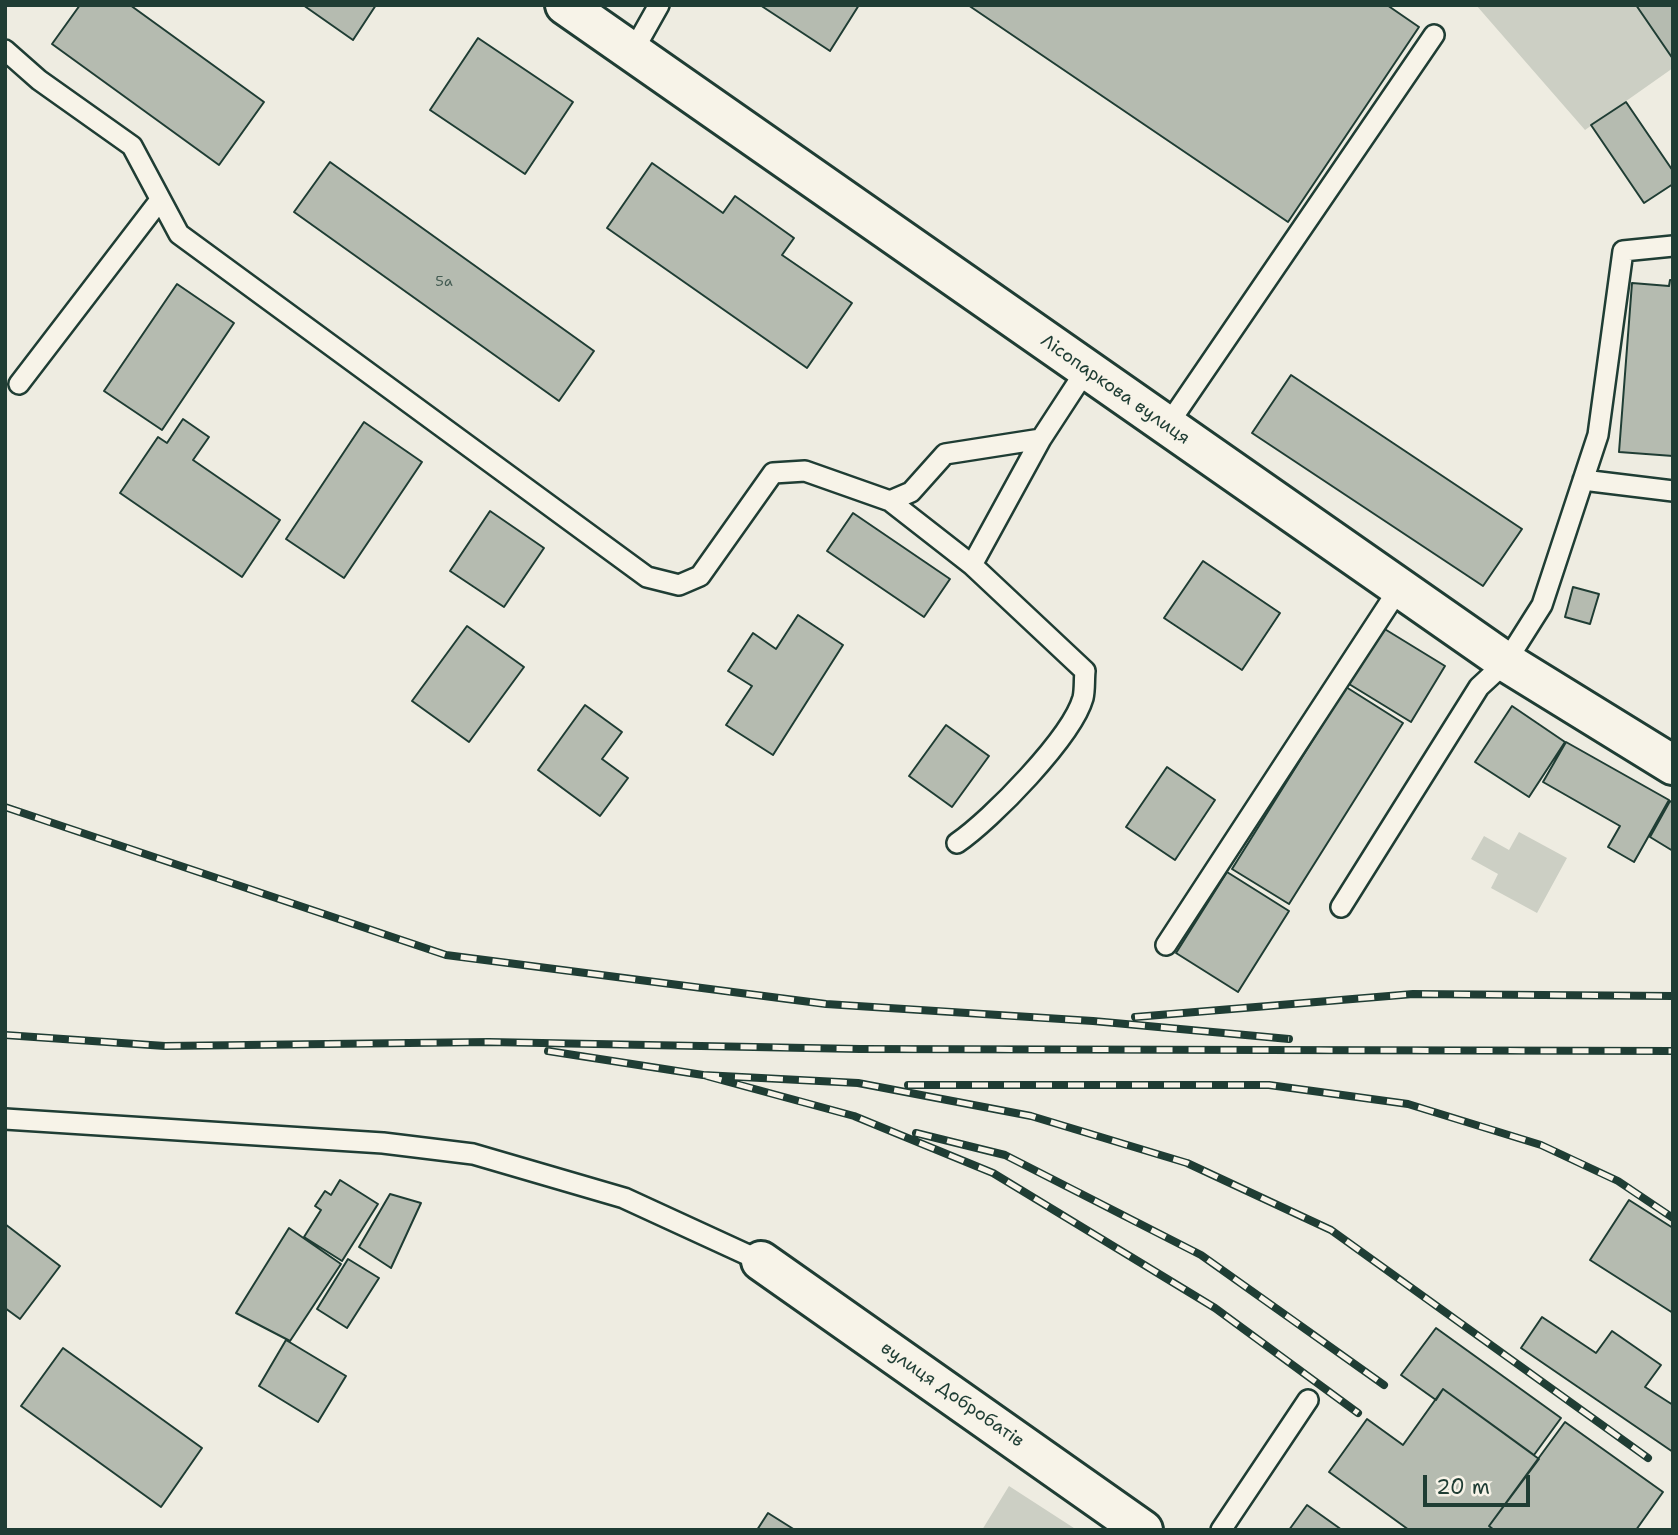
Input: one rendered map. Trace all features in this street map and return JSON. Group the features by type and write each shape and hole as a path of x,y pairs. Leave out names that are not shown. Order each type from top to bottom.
{"street":[{"name":"Лісопаркова вулиця","path":"565,5 1506,662 1673,765"},
{"name":"вулиця Добробатів","path":"761,1261 1143,1530"}],"lane":[{"path":"632,53 659,5"},
{"path":"1167,426 1434,35"},
{"path":"5,50 39,80 132,146 178,234 648,577 679,585 700,576 773,473 805,471 890,501 972,565 1085,671 1083,699 1066,728 1010,799 979,828 957,843"},
{"path":"19,384 160,200"},
{"path":"1341,907 1479,687 1506,662 1542,605 1598,435 1623,251 1673,246"},
{"path":"972,565 1041,439 1086,370"},
{"path":"890,501 911,492 945,454 1041,439"},
{"path":"1583,480 1673,491"},
{"path":"1166,945 1400,587"},
{"path":"5,1119 370,1142 473,1154 624,1198 761,1261"},
{"path":"1221,1530 1308,1400"}],"shaded area":[{"path":"1476,5 1636,5 1673,59 1673,68 1585,130"},
{"path":"1519,832 1567,858 1537,913 1491,888 1498,874 1471,859 1484,836 1509,850"},
{"path":"1009,1486 1077,1530 982,1530"}],"building":[{"path":"80,5 130,5 264,102 219,165 52,44"},
{"path":"303,5 376,5 353,40"},
{"path":"760,5 859,5 830,51"},
{"path":"968,5 1387,5 1419,27 1288,222"},
{"path":"1636,5 1673,5 1673,59"},
{"path":"478,38 573,102 525,174 430,110"},
{"path":"1626,102 1673,171 1673,184 1644,203 1591,125"},
{"path":"330,162 594,351 559,401 294,212"},
{"path":"652,163 723,213 735,196 794,238 782,255 852,303 807,368 607,228"},
{"path":"1670,280 1673,280 1673,456 1619,452 1632,283 1669,286"},
{"path":"177,284 234,323 162,430 104,391"},
{"path":"1291,375 1522,529 1483,586 1252,433"},
{"path":"183,419 209,437 193,460 280,520 242,577 120,493 158,437 167,443"},
{"path":"364,422 422,462 344,578 286,539"},
{"path":"490,511 544,548 504,607 450,571"},
{"path":"853,513 950,579 924,617 827,551"},
{"path":"1203,561 1280,613 1242,670 1164,618"},
{"path":"1573,587 1599,594 1590,624 1565,617"},
{"path":"798,615 843,645 773,755 726,725 752,686 728,671 753,633 776,649"},
{"path":"467,626 524,667 469,742 412,701"},
{"path":"1383,628 1445,666 1411,722 1349,684"},
{"path":"1346,687 1403,723 1289,904 1232,869"},
{"path":"585,705 622,732 602,759 628,778 600,816 538,770"},
{"path":"1512,706 1565,742 1529,797 1475,762"},
{"path":"946,725 989,756 952,807 909,776"},
{"path":"1566,742 1669,800 1634,862 1608,847 1620,826 1543,782"},
{"path":"1167,767 1215,800 1175,860 1126,827"},
{"path":"1670,801 1673,803 1673,851 1650,837"},
{"path":"1227,872 1289,911 1238,992 1176,953"},
{"path":"340,1180 378,1204 342,1261 304,1237 321,1210 315,1206 325,1191 331,1195"},
{"path":"390,1194 421,1203 391,1268 359,1247"},
{"path":"1629,1200 1673,1228 1673,1313 1590,1260"},
{"path":"5,1224 60,1266 20,1319 5,1308"},
{"path":"289,1228 341,1264 290,1341 236,1313"},
{"path":"348,1259 379,1278 347,1328 317,1309"},
{"path":"1542,1317 1596,1353 1612,1331 1661,1365 1645,1387 1673,1405 1673,1452 1521,1348"},
{"path":"1436,1328 1561,1418 1534,1455 1443,1389 1436,1400 1401,1375"},
{"path":"286,1340 346,1376 318,1422 259,1386"},
{"path":"63,1348 202,1448 161,1507 21,1406"},
{"path":"1443,1389 1539,1459 1489,1526 1494,1530 1409,1530 1329,1472 1367,1419 1403,1445"},
{"path":"1565,1422 1663,1492 1636,1530 1494,1530 1489,1526"},
{"path":"1307,1505 1342,1530 1289,1530"},
{"path":"768,1513 795,1530 757,1530"}],"railway":[{"path":"5,807 446,955 826,1004 1093,1021 1289,1039"},
{"path":"1135,1017 1413,994 1673,996"},
{"path":"5,1035 165,1046 489,1042 860,1049 1673,1051"},
{"path":"548,1051 703,1075 854,1116 993,1173 1215,1308 1358,1413"},
{"path":"703,1075 858,1083 1031,1116 1187,1163 1331,1230 1648,1458"},
{"path":"908,1085 1269,1085 1408,1104 1541,1145 1618,1181 1673,1218"},
{"path":"916,1133 1005,1155 1201,1255 1384,1385"}]}
